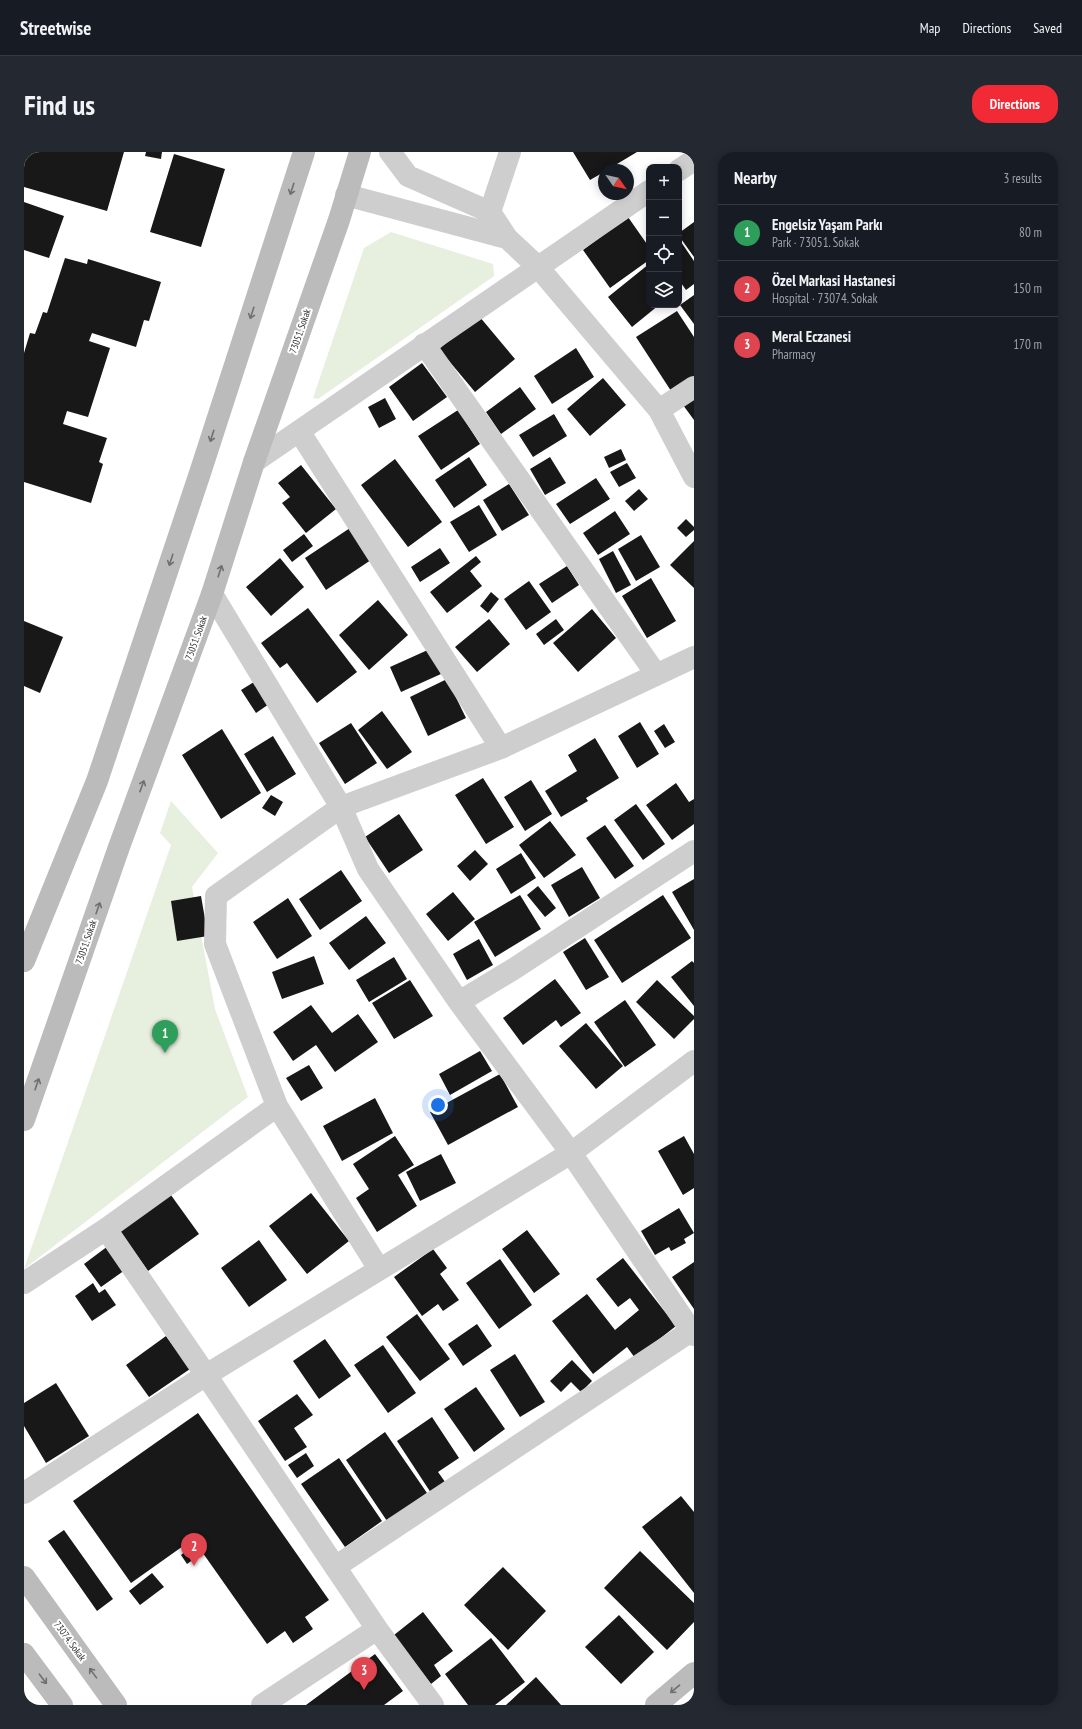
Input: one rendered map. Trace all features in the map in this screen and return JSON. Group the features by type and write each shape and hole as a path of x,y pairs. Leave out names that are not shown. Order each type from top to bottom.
{"main road":[{"path":"24,961 97,781 200,472 304,152"},
{"name":"73051. Sokak","path":"24,1120 119,847 212,594 254,462 360,152"},
{"name":"73074. Sokak","path":"24,1577 116,1705"},
{"path":"24,1654 62,1705"},
{"path":"656,1705 694,1673"}],"street":[{"path":"390,152 408,176 490,212 507,238 538,267 659,410 694,477"},
{"path":"490,212 510,152"},
{"path":"682,168 694,160"},
{"path":"254,462 646,193"},
{"path":"346,195 507,238"},
{"path":"424,344 656,674"},
{"path":"659,410 694,387"},
{"path":"299,431 501,748"},
{"path":"212,594 341,807 368,869 459,1002 571,1153 693,1332 335,1567"},
{"path":"379,1269 277,1106 216,944 216,896 341,807 501,748 694,657"},
{"path":"459,1002 512,970 694,852"},
{"path":"24,1493 206,1375 571,1153 694,1061"},
{"path":"24,1283 106,1230 277,1106"},
{"path":"106,1230 206,1375 377,1629 433,1705"},
{"path":"262,1705 377,1629"}],"green space":[{"path":"391,232 493,264 494,276 318,399 313,398 364,248"},
{"path":"171,801 218,853 192,887 215,1009 248,1097 24,1269 171,845 160,833"}],"building":[{"path":"24,152 124,152 107,211 24,187"},
{"path":"146,152 162,152 161,159 145,156"},
{"path":"573,152 637,152 617,164 598,164 598,175 590,180"},
{"path":"174,154 225,169 201,247 150,232"},
{"path":"24,202 64,216 49,258 24,250"},
{"path":"628,217 646,243 646,262 610,288 583,250"},
{"path":"694,222 694,257 682,240 682,231"},
{"path":"682,243 694,261 694,284 686,290 682,284"},
{"path":"65,258 87,264 88,259 161,282 149,321 144,320 136,347 92,333 89,341 110,348 88,417 67,411 63,424 107,438 99,462 103,464 91,503 24,482 24,353 30,333 35,334 43,312 47,313"},
{"path":"646,266 646,308 655,308 632,327 608,297"},
{"path":"694,295 694,324 682,308 682,304"},
{"path":"677,311 694,337 694,380 673,394 636,337"},
{"path":"479,316 515,359 475,392 439,349"},
{"path":"576,348 594,377 552,404 534,376"},
{"path":"422,363 447,397 413,421 389,387"},
{"path":"603,378 626,405 590,436 567,409"},
{"path":"520,387 536,409 501,434 486,412"},
{"path":"694,397 694,420 683,405"},
{"path":"385,398 396,419 379,428 368,407"},
{"path":"458,410 480,444 441,470 418,436"},
{"path":"554,414 567,436 533,457 519,435"},
{"path":"621,449 626,460 609,468 604,457"},
{"path":"469,457 487,485 454,508 435,480"},
{"path":"550,457 566,483 545,495 530,469"},
{"path":"395,459 442,522 408,547 361,485"},
{"path":"627,463 636,478 619,487 610,472"},
{"path":"301,465 336,509 306,533 282,503 290,497 278,483"},
{"path":"596,478 610,499 570,524 556,504"},
{"path":"509,484 529,515 502,531 483,500"},
{"path":"639,489 648,499 634,511 625,501"},
{"path":"479,505 497,535 469,552 450,522"},
{"path":"615,511 630,534 598,555 583,533"},
{"path":"686,519 694,527 694,530 686,537 677,528"},
{"path":"350,528 371,560 326,590 305,558"},
{"path":"304,534 313,546 292,562 283,550"},
{"path":"641,535 660,567 636,581 618,549"},
{"path":"694,541 694,588 670,565"},
{"path":"440,548 450,563 420,582 411,567"},
{"path":"613,551 631,585 616,593 599,559"},
{"path":"476,556 481,562 470,571 482,586 447,613 430,592"},
{"path":"280,558 304,587 271,616 246,587"},
{"path":"567,566 579,585 552,603 539,584"},
{"path":"651,578 676,621 647,638 622,596"},
{"path":"529,581 551,612 526,630 504,599"},
{"path":"491,592 499,599 488,613 480,606"},
{"path":"378,600 408,635 369,670 339,635"},
{"path":"308,608 357,672 317,703 287,663 280,668 261,643"},
{"path":"592,609 616,638 578,672 553,643"},
{"path":"489,619 510,644 477,672 455,647"},
{"path":"556,619 564,630 544,645 536,634"},
{"path":"24,621 63,637 40,693 24,686"},
{"path":"430,649 441,674 401,692 390,667"},
{"path":"447,679 466,718 428,736 410,697"},
{"path":"257,680 272,702 256,713 241,690"},
{"path":"382,711 412,752 387,769 358,730"},
{"path":"640,722 659,754 637,768 618,736"},
{"path":"351,723 377,763 345,784 319,743"},
{"path":"664,724 675,742 665,748 654,731"},
{"path":"222,729 261,793 221,819 182,755"},
{"path":"273,736 296,774 267,792 244,754"},
{"path":"595,738 619,778 586,798 588,801 561,817 545,791 577,771 568,755"},
{"path":"483,778 514,827 486,844 455,795"},
{"path":"531,780 552,814 525,831 504,797"},
{"path":"676,783 689,802 694,799 694,824 672,840 646,805"},
{"path":"271,795 283,802 275,816 262,808"},
{"path":"636,804 665,844 643,860 614,820"},
{"path":"399,814 423,850 389,873 365,837"},
{"path":"550,821 576,855 544,878 519,845"},
{"path":"605,825 634,866 615,879 586,838"},
{"path":"475,850 488,864 470,881 457,866"},
{"path":"521,853 536,878 511,894 496,869"},
{"path":"582,867 600,898 569,917 551,885"},
{"path":"341,870 362,901 320,930 299,899"},
{"path":"694,879 694,930 672,892"},
{"path":"538,886 556,908 545,917 527,895"},
{"path":"453,892 475,919 448,941 426,914"},
{"path":"520,895 541,929 495,957 474,922"},
{"path":"663,895 691,938 622,983 594,940"},
{"path":"201,896 208,936 177,941 171,901"},
{"path":"288,898 312,936 277,959 253,922"},
{"path":"366,916 386,943 349,970 329,943"},
{"path":"585,938 609,977 586,990 563,952"},
{"path":"479,939 493,965 467,980 453,954"},
{"path":"314,956 324,984 282,999 272,972"},
{"path":"394,957 407,979 369,1002 356,980"},
{"path":"692,961 694,963 694,1006 671,977"},
{"path":"555,979 581,1013 561,1027 556,1020 523,1045 503,1018"},
{"path":"410,980 433,1016 394,1039 372,1003"},
{"path":"657,980 694,1016 694,1019 674,1039 636,1002"},
{"path":"625,1000 656,1045 625,1067 594,1022"},
{"path":"311,1005 332,1033 358,1014 378,1042 335,1072 316,1045 293,1061 273,1032"},
{"path":"586,1023 623,1066 596,1089 559,1046"},
{"path":"480,1051 492,1071 450,1095 439,1074"},
{"path":"309,1065 323,1088 301,1101 286,1078"},
{"path":"500,1074 518,1107 448,1145 430,1112"},
{"path":"375,1098 393,1133 342,1161 323,1126"},
{"path":"395,1136 414,1165 398,1175 417,1206 377,1232 356,1198 369,1189 353,1164"},
{"path":"684,1136 694,1154 694,1188 683,1195 658,1151"},
{"path":"441,1154 456,1183 420,1201 406,1172"},
{"path":"168,1191 199,1234 148,1271 117,1227"},
{"path":"311,1193 349,1241 307,1274 269,1226"},
{"path":"679,1208 694,1233 684,1239 686,1243 671,1251 669,1247 655,1255 641,1231"},
{"path":"527,1230 560,1274 534,1293 502,1249"},
{"path":"259,1240 287,1280 249,1307 221,1268"},
{"path":"108,1246 125,1270 101,1287 84,1264"},
{"path":"433,1249 447,1268 440,1274 459,1300 443,1311 438,1304 422,1316 394,1277"},
{"path":"623,1258 676,1326 635,1358 627,1347 593,1374 552,1321 587,1294 615,1330 639,1310 630,1298 618,1307 596,1279"},
{"path":"500,1259 532,1305 499,1329 466,1283"},
{"path":"694,1262 694,1309 672,1277"},
{"path":"93,1283 99,1293 105,1289 116,1305 92,1321 75,1296"},
{"path":"417,1314 450,1359 420,1381 386,1337"},
{"path":"477,1324 492,1346 463,1366 448,1344"},
{"path":"166,1336 190,1369 149,1397 126,1365"},
{"path":"325,1339 351,1376 319,1399 293,1361"},
{"path":"383,1345 416,1393 388,1413 354,1365"},
{"path":"515,1354 545,1402 520,1417 490,1370"},
{"path":"572,1360 592,1381 581,1392 571,1382 561,1392 550,1381"},
{"path":"56,1383 89,1436 46,1463 24,1426 24,1403"},
{"path":"476,1387 505,1429 474,1452 444,1409"},
{"path":"297,1394 313,1415 294,1428 307,1447 285,1461 258,1421"},
{"path":"198,1413 329,1600 305,1617 313,1629 293,1643 285,1631 267,1644 193,1539 131,1583 73,1501"},
{"path":"432,1417 459,1458 438,1472 448,1486 433,1496 397,1441"},
{"path":"385,1432 427,1493 387,1521 346,1460"},
{"path":"306,1453 314,1466 297,1478 288,1465"},
{"path":"339,1458 382,1521 345,1547 301,1484"},
{"path":"681,1496 694,1512 694,1593 642,1527"},
{"path":"64,1530 113,1599 97,1611 48,1541"},
{"path":"195,1544 202,1553 187,1564 181,1555"},
{"path":"640,1551 694,1603 694,1622 667,1650 604,1588"},
{"path":"503,1567 546,1611 508,1650 464,1605"},
{"path":"152,1573 164,1587 140,1605 129,1591"},
{"path":"423,1612 453,1651 434,1665 441,1676 431,1684 394,1635"},
{"path":"619,1615 654,1652 621,1684 585,1647"},
{"path":"491,1638 525,1682 495,1705 468,1705 445,1674"},
{"path":"375,1654 403,1691 384,1705 306,1705"},
{"path":"536,1677 561,1705 506,1705"}],"place":[{"name":"Engelsiz Yaşam Parkı","path":"165,1053"},
{"name":"Özel Markasi Hastanesi","path":"194,1566"},
{"name":"Meral Eczanesi","path":"364,1690"}]}
